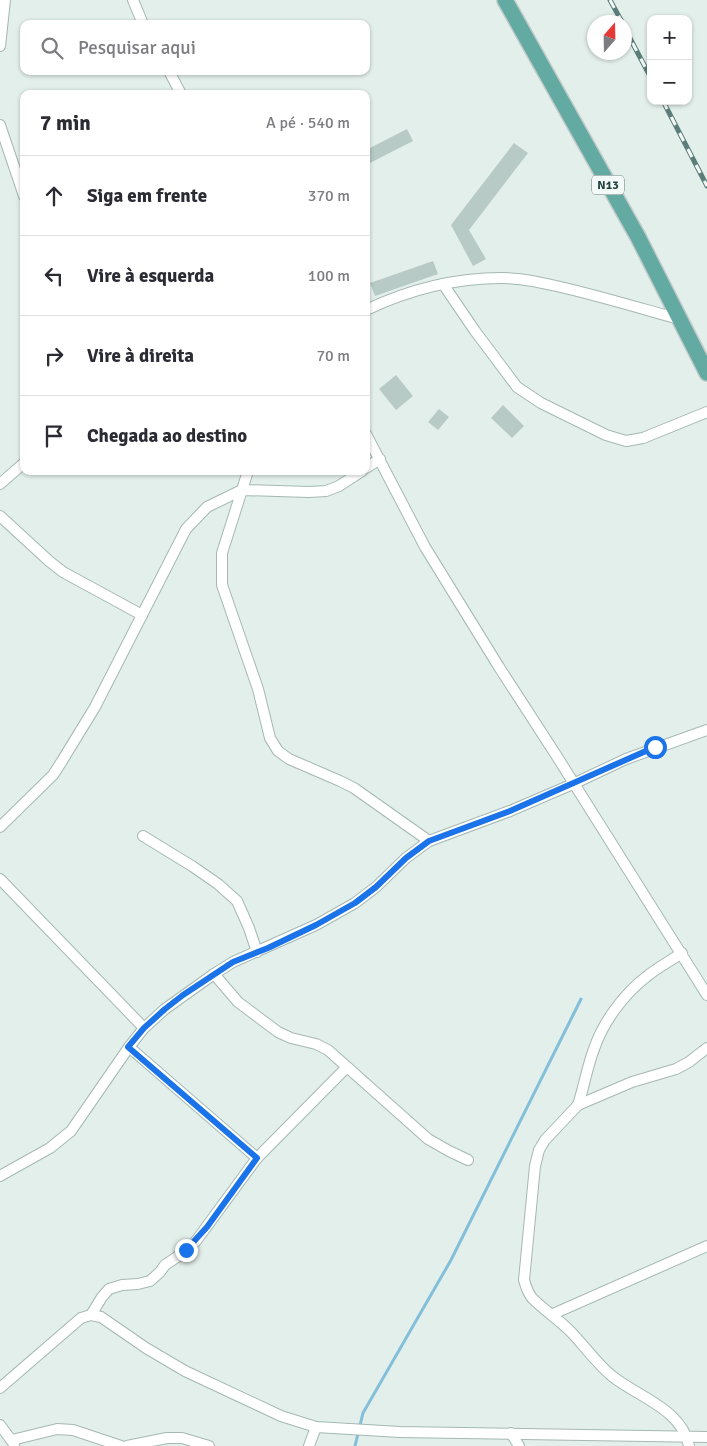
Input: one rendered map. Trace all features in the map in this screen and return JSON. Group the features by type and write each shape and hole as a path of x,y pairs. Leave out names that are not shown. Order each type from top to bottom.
{"main road":[{"name":"N13","path":"504,0 638,237 707,374"}],"street":[{"path":"0,46 4,0"},
{"path":"133,0 141,20"},
{"path":"171,75 180,90"},
{"path":"0,125 20,184"},
{"path":"370,308 426,287 465,280 503,278 546,284 679,319"},
{"path":"443,284 475,331 518,387 541,402 606,435 626,441 643,438 707,412"},
{"path":"370,441 425,547 707,995"},
{"path":"370,465 380,459"},
{"path":"0,484 20,467"},
{"path":"247,475 222,554 222,585 258,689 270,738 278,751 289,759 347,784 429,841"},
{"path":"0,828 53,775 96,707 186,529 207,507 242,490 326,491 356,475"},
{"path":"0,516 63,572 142,615"},
{"path":"0,1176 50,1148 71,1131 128,1047 144,1028 165,1009 233,962 316,925 355,903 376,887 406,858 429,841 510,811 626,759 707,730"},
{"path":"143,836 192,866 218,884 237,901 257,952"},
{"path":"0,879 144,1028"},
{"path":"578,1105 594,1048 607,1023 629,992 646,977 682,953"},
{"path":"214,974 238,1002 278,1032 291,1038 316,1044 328,1050 428,1139 468,1160"},
{"path":"128,1047 257,1158"},
{"path":"688,1442 683,1429 672,1416 604,1369 570,1330 532,1297 527,1290 524,1280 535,1166 539,1150 545,1140 578,1105 632,1082 676,1069 707,1048"},
{"path":"91,1315 102,1297 110,1290 122,1285 138,1284 150,1280 165,1265 186,1250 207,1227 257,1158 348,1067"},
{"path":"553,1314 707,1246"},
{"path":"0,1388 81,1318 91,1315 102,1317 146,1348 185,1371 281,1416 316,1428 400,1432 511,1433 688,1442 707,1437"},
{"path":"0,1425 14,1443 42,1432 73,1430 121,1446"},
{"path":"309,1446 316,1428"},
{"path":"511,1433 519,1446"},
{"path":"127,1446 167,1438 182,1438 209,1446"}],"building":[{"path":"407,129 413,141 370,163 370,148"},
{"path":"514,143 528,153 469,230 486,259 473,266 451,225"},
{"path":"433,261 438,274 375,296 370,283"},
{"path":"396,375 413,396 396,410 379,389"},
{"path":"503,405 524,426 512,438 491,418"},
{"path":"439,409 449,417 438,430 428,422"}],"waterway":[{"path":"355,1446 363,1413 451,1260 581,999"}],"railway":[{"path":"610,0 618,15"},
{"path":"632,42 647,70"},
{"path":"665,105 707,186"}],"route":[{"path":"186,1250 207,1227 257,1158 128,1047 144,1028 183,995 233,962 316,925 355,903 376,887 406,858 429,841 510,811 655,747"}]}
